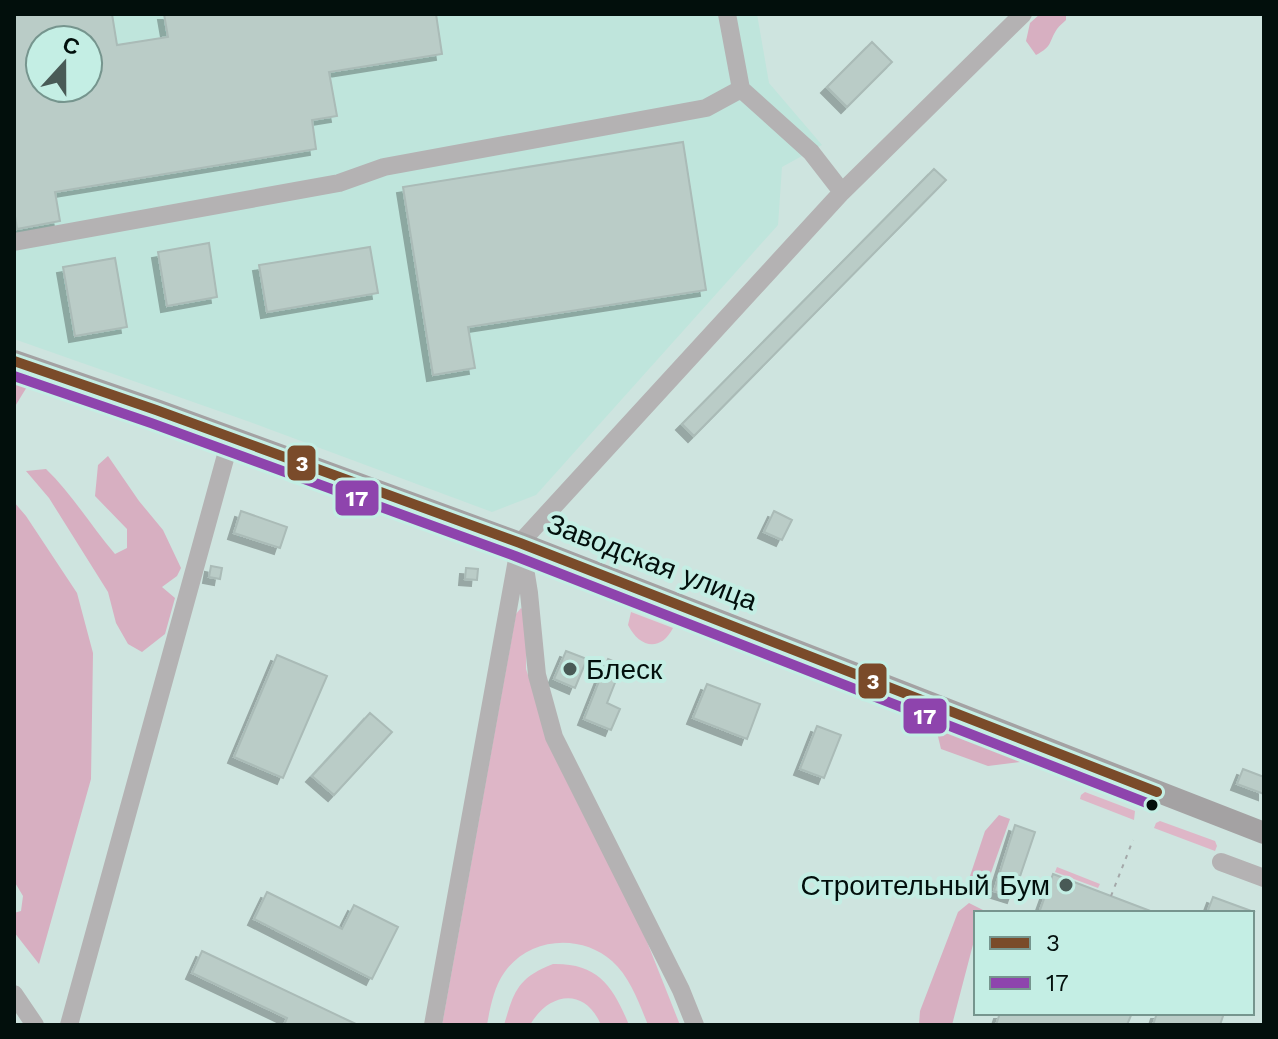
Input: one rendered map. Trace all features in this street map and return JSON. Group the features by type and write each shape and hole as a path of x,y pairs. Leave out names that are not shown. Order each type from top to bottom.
{"main road":[{"name":"Заводская улица","path":"14,361 520,543 1264,833"}],"street":[{"path":"727,14 741,89 811,152 842,192"},
{"path":"433,1025 520,543 842,192 1023,14"},
{"path":"14,242 339,183 384,167 706,108 741,89"},
{"path":"69,1025 231,437"},
{"path":"520,543 529,593 537,675 554,737 681,990 695,1025"},
{"path":"1221,862 1264,878"},
{"path":"14,994 35,1025"}],"path":[{"path":"1111,896 1133,840"}],"shaded area":[{"path":"14,14 757,14 769,83 822,145 782,167 778,225 536,495 492,512 14,339"},
{"path":"1040,14 1066,14 1066,20 1057,29 1048,47 1036,55 1026,41 1030,23"},
{"path":"14,371 33,377 14,408"},
{"path":"108,456 163,530 181,568 177,576 162,587 175,598 165,634 142,652 128,644 116,623 108,592 49,498 26,471 46,469 115,554 127,548 127,529 95,496 98,465"},
{"path":"14,502 77,593 93,653 91,779 39,964 14,932 14,913 21,911 23,896 14,881"},
{"path":"521,608 527,615 526,669 549,739 636,914 680,1025 648,1025 629,982 612,961 585,946 555,943 527,952 504,973 495,991 487,1025 442,1025 516,614"},
{"path":"631,612 673,628 656,644 644,642 628,625"},
{"path":"934,720 1018,752 1020,762 988,766 941,749"},
{"path":"1085,792 1135,811 1134,820 1080,799"},
{"path":"999,815 1010,819 986,887 978,898 967,885 985,831"},
{"path":"1160,821 1215,841 1215,851 1154,828"},
{"path":"1057,867 1100,884 1098,888 1055,872"},
{"path":"969,903 983,910 974,911 974,941 952,1025 919,1025 920,1011 958,912"},
{"path":"553,964 582,968 602,980 617,999 629,1025 601,1025 586,1004 567,998 547,1006 530,1025 504,1025 519,987 532,975"}],"building":[{"path":"14,14 112,14 117,45 168,37 164,14 436,14 442,54 329,72 337,116 312,120 316,149 55,192 60,221 17,229 14,210"},
{"path":"872,42 892,62 847,107 827,87"},
{"path":"683,142 706,290 468,327 475,368 433,375 403,187"},
{"path":"934,169 946,180 694,436 682,424"},
{"path":"209,243 217,297 167,306 158,252"},
{"path":"370,247 378,293 267,312 259,265"},
{"path":"115,258 127,327 75,336 63,267"},
{"path":"241,511 287,527 280,548 234,533"},
{"path":"774,511 792,520 782,540 764,532"},
{"path":"211,566 222,568 220,579 209,577"},
{"path":"466,568 478,569 477,580 465,579"},
{"name":"Блеск","path":"566,651 587,659 575,688 554,679"},
{"path":"277,655 327,676 283,778 234,757"},
{"path":"608,659 622,665 607,703 620,709 611,730 584,719"},
{"path":"707,684 760,704 747,739 693,718"},
{"path":"370,713 392,732 334,795 312,776"},
{"path":"817,726 841,735 824,778 800,769"},
{"path":"1243,769 1264,777 1264,794 1237,784"},
{"path":"1015,825 1035,832 1013,897 994,891"},
{"name":"Строительный Бум","path":"1053,874 1150,911 1040,911"},
{"path":"267,892 342,929 354,905 398,927 372,979 254,919"},
{"path":"1213,897 1251,911 1208,911"},
{"path":"202,951 358,1025 284,1025 287,1018 192,973"},
{"path":"999,1015 1131,1015 1127,1025 996,1025"},
{"path":"1156,1015 1223,1015 1220,1025 1153,1025"}],"transit line":[{"name":"3","path":"14,361 520,543 1157,792"},
{"name":"17","path":"14,376 515,556 1152,805"}],"place":[{"name":"Блеск","path":"570,669"},
{"name":"Строительный Бум","path":"1066,885"}]}
